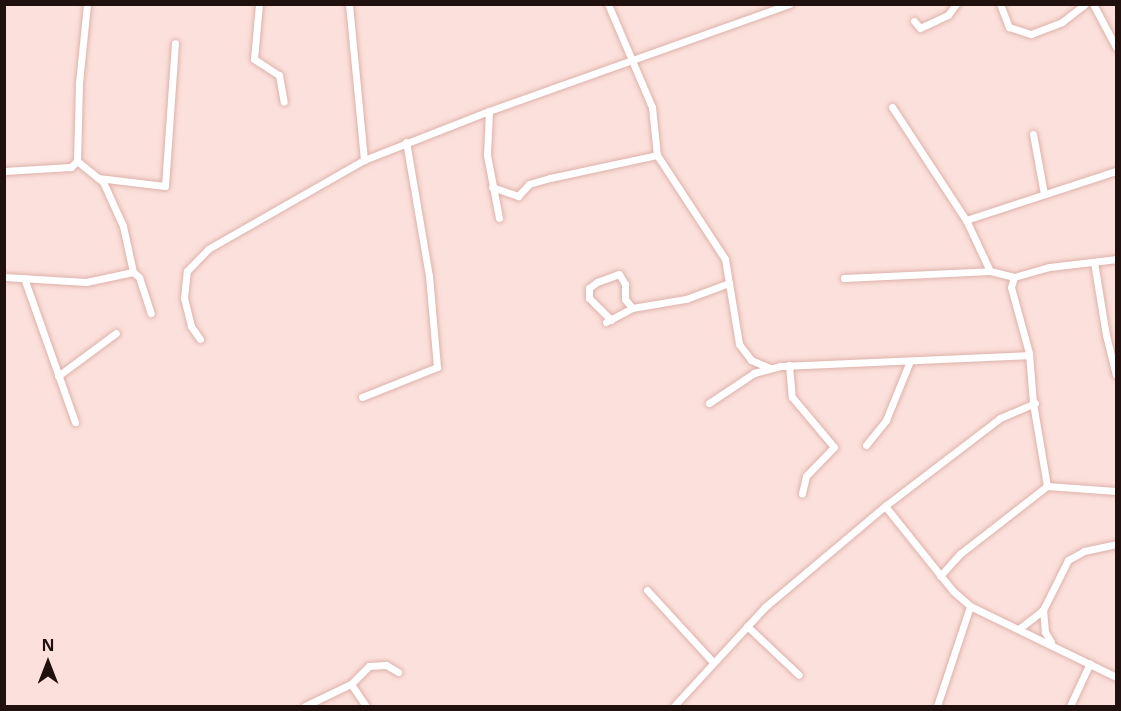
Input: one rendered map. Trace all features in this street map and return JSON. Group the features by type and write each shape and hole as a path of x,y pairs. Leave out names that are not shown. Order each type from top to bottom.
{"street":[{"path":"4,171 71,167 77,161 79,83 87,4"},
{"path":"259,4 254,59 279,75 284,102"},
{"path":"349,4 364,160"},
{"path":"608,4 652,107 657,155 725,259 739,345 751,360 770,369"},
{"path":"200,339 191,326 184,298 187,271 208,249 364,160 489,111 789,4"},
{"path":"914,21 920,28 948,15 956,4"},
{"path":"1000,4 1009,27 1031,34 1062,22 1085,4"},
{"path":"1093,4 1116,47"},
{"path":"98,178 165,186 175,43"},
{"path":"892,107 966,220 990,271"},
{"path":"489,111 487,155 499,218"},
{"path":"1033,134 1044,194"},
{"path":"362,397 437,367 429,276 406,142"},
{"path":"492,187 518,196 530,184 550,178 657,155"},
{"path":"77,161 98,178 123,226 133,272 139,277 151,313"},
{"path":"966,220 1116,171"},
{"path":"844,278 990,271 1014,277 1116,259"},
{"path":"1094,262 1116,375"},
{"path":"4,277 86,282 133,272"},
{"path":"632,308 619,274 597,282 589,288 589,298 608,321 632,308 686,298 729,283"},
{"path":"1014,277 1011,287 1029,355 1047,486"},
{"path":"24,279 75,422"},
{"path":"58,376 116,333"},
{"path":"708,403 754,373 789,365 1029,355"},
{"path":"866,445 886,420 910,361"},
{"path":"789,365 792,397 834,447 806,476 802,494"},
{"path":"674,706 747,626 885,506 1000,418 1034,404"},
{"path":"940,576 962,553 1047,486 1116,491"},
{"path":"885,506 940,576 970,606 1053,644 1116,677"},
{"path":"1020,628 1043,610 1068,560 1084,551 1116,544"},
{"path":"647,590 712,662"},
{"path":"937,706 970,606"},
{"path":"1043,610 1045,632 1053,644"},
{"path":"747,626 799,675"},
{"path":"1070,706 1090,663"},
{"path":"306,706 351,684 369,666 386,665 398,672"},
{"path":"351,684 366,706"}]}
